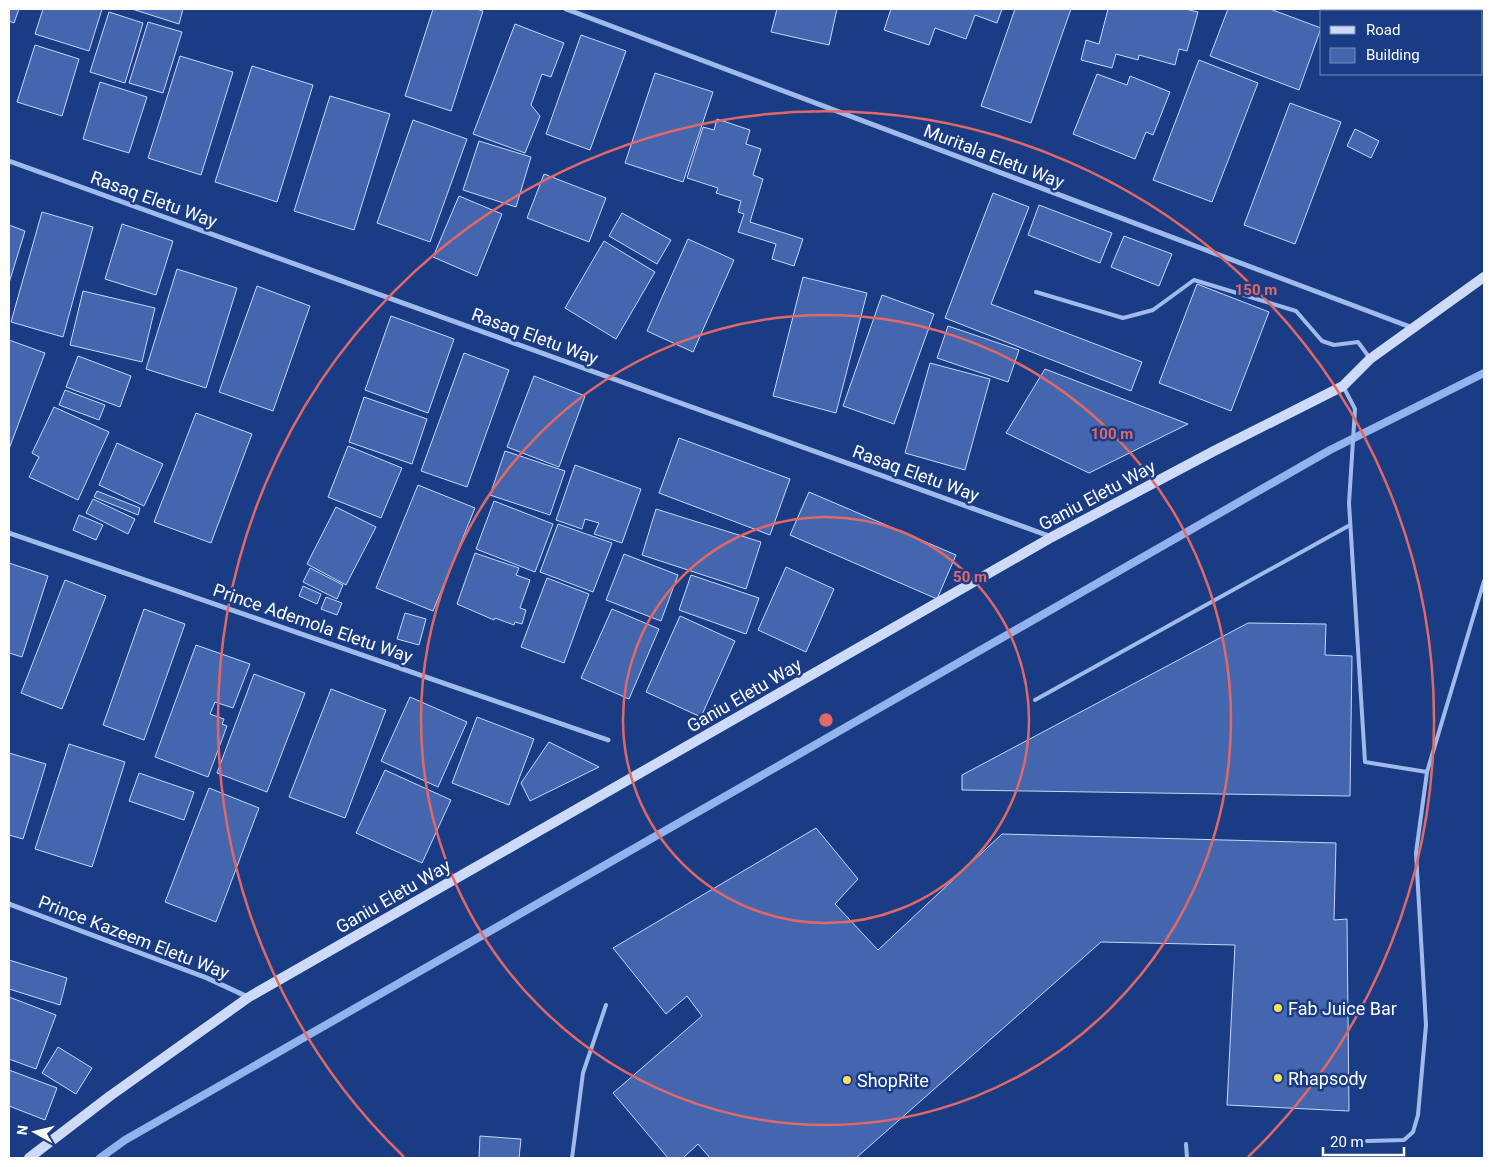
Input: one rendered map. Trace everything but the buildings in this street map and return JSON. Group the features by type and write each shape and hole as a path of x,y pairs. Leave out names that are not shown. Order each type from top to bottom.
{"street":[{"name":"Muritala Eletu Way","path":"566,9 1414,328"},
{"name":"Rasaq Eletu Way","path":"9,162 1052,537"},
{"name":"Ganiu Eletu Way","path":"29,1158 110,1096 249,997 1052,537 1214,451 1343,386 1370,359 1484,277"},
{"name":"Prince Ademola Eletu Way","path":"9,533 608,740"},
{"name":"Prince Kazeem Eletu Way","path":"9,904 207,978 249,997"}],"lane":[{"path":"1036,292 1123,318 1153,310 1194,280 1296,312 1322,341 1334,345 1358,342 1370,359"},
{"path":"1343,386 1355,410 1349,503 1365,762 1427,772"},
{"path":"1035,700 1350,526"},
{"path":"1367,1141 1404,1140 1413,1132 1418,1115 1426,1025 1416,853 1427,772 1484,581"},
{"path":"572,1158 584,1072 606,1006"},
{"path":"1186,1144 1187,1158"}],"waterway":[{"path":"100,1158 125,1140 1330,450 1484,373"}],"place":[{"name":"Fab Juice Bar","path":"1278,1008"},
{"name":"Rhapsody","path":"1278,1078"},
{"name":"ShopRite","path":"847,1080"}]}
